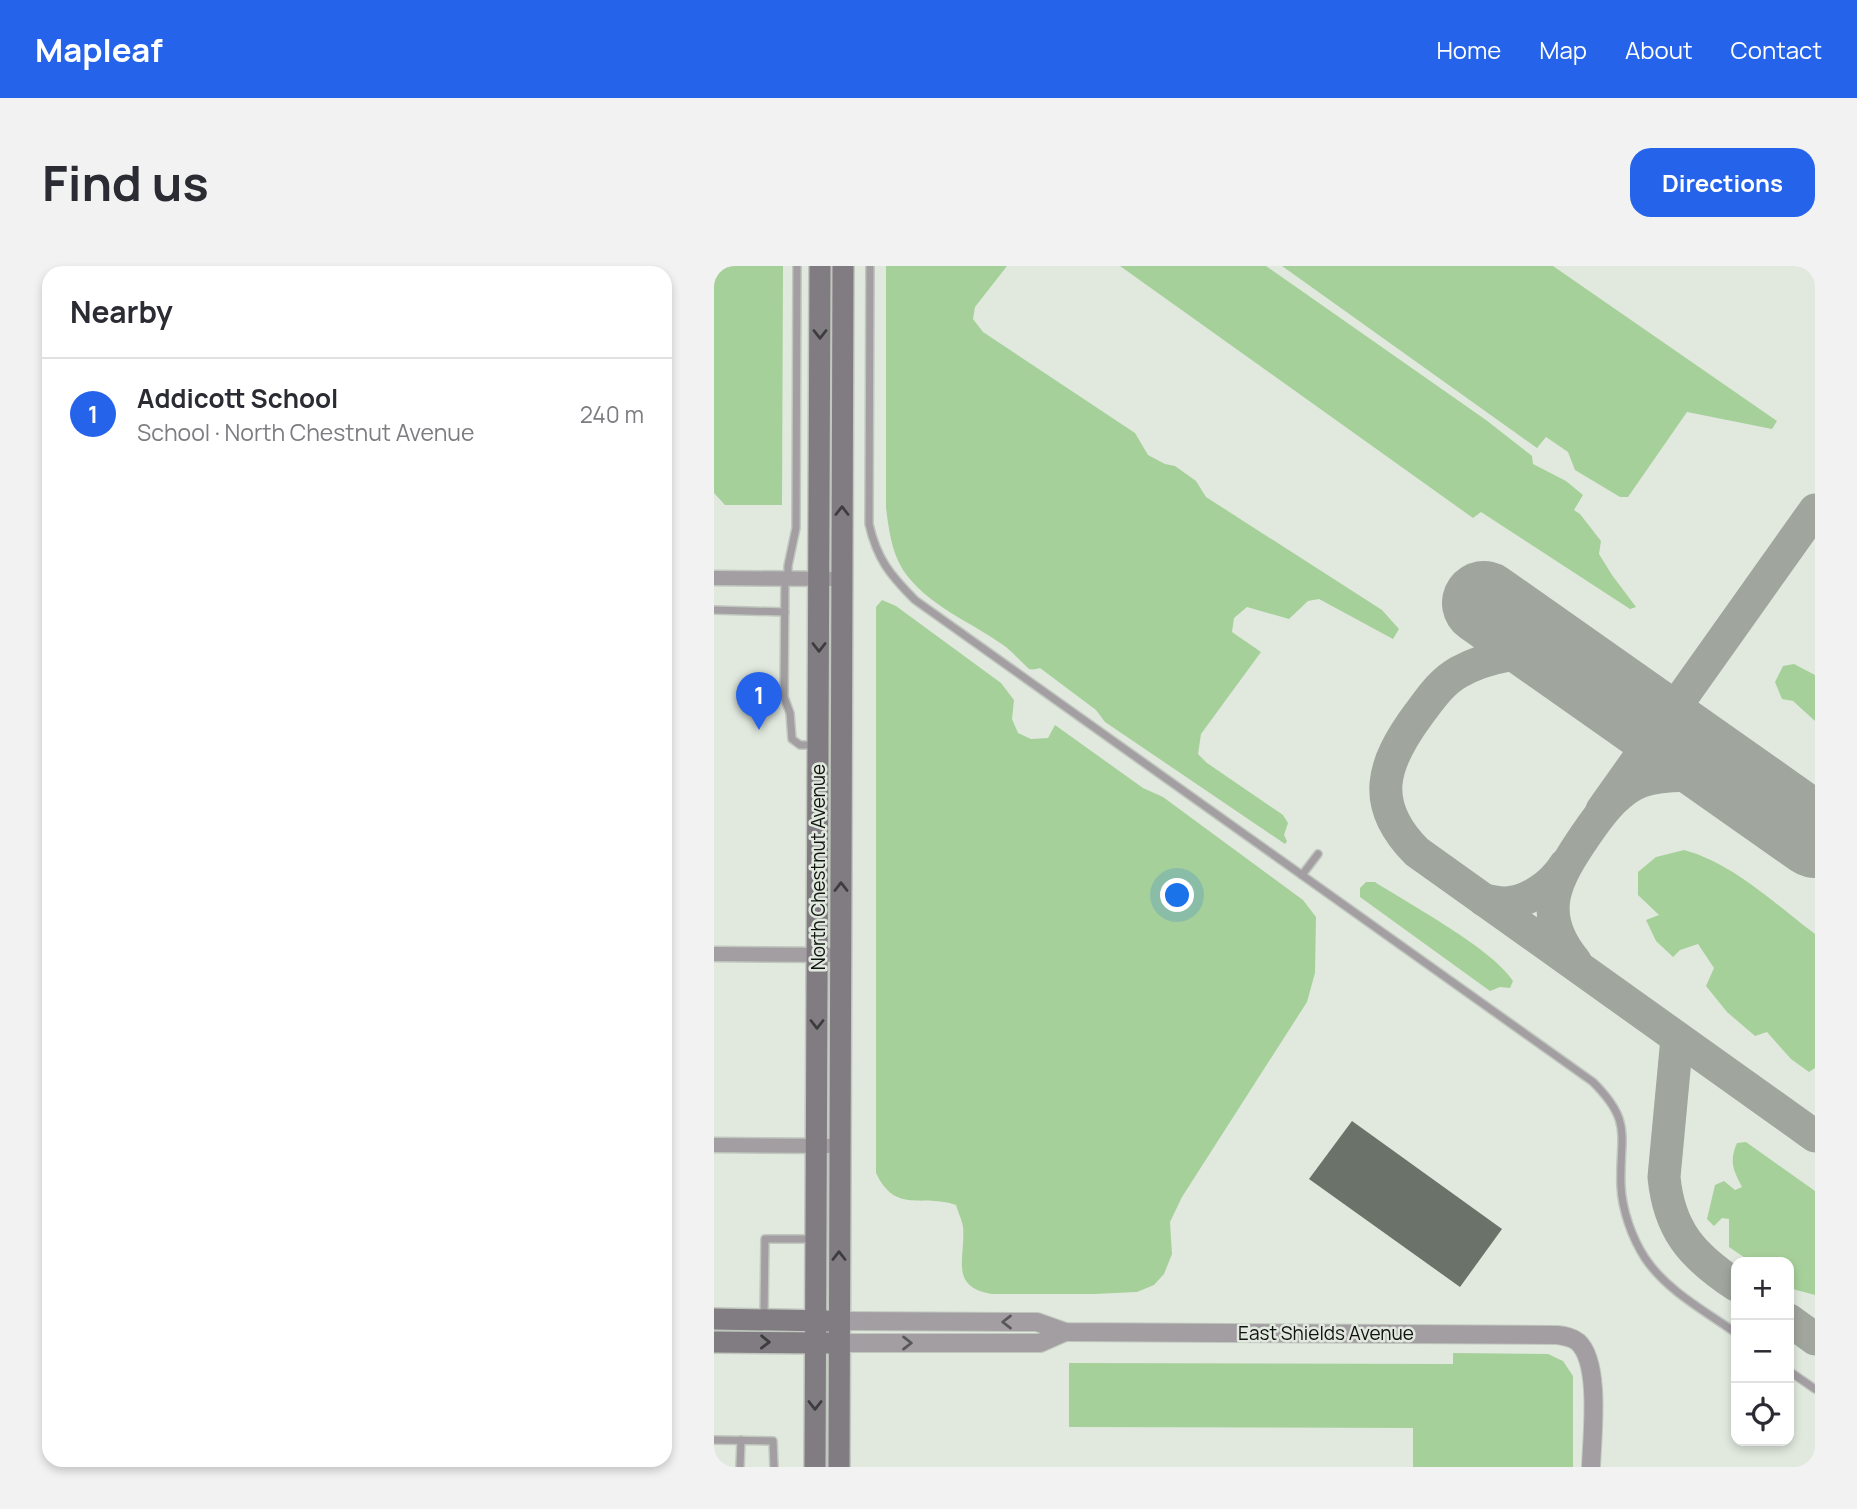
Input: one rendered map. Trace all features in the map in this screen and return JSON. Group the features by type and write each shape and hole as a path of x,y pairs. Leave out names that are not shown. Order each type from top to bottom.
{"main road":[{"name":"North Chestnut Avenue","path":"815,1467 820,266"},
{"name":"North Chestnut Avenue","path":"839,1467 843,266"},
{"name":"East Shields Avenue","path":"714,1320 839,1321"},
{"name":"East Shields Avenue","path":"714,1342 839,1343"}],"street":[{"path":"714,578 842,579"},
{"path":"714,954 841,955"},
{"path":"714,1145 840,1146"},
{"name":"East Shields Avenue","path":"839,1321 1037,1322 1065,1332 1545,1334 1569,1337 1583,1349 1590,1364 1591,1467"},
{"name":"East Shields Avenue","path":"839,1343 1040,1343 1065,1332"}],"lane":[{"path":"797,266 796,528 786,579 784,697 790,713 792,739 800,745 818,745"},
{"path":"870,266 869,524 880,560 896,581 915,600 1593,1082 1607,1097 1620,1119 1624,1139 1621,1187 1625,1211 1643,1255 1662,1279 1731,1329"},
{"path":"714,610 785,612"},
{"path":"1302,876 1318,853"},
{"path":"764,1320 765,1239 816,1239"},
{"path":"1794,1375 1815,1390"},
{"path":"714,1440 773,1441 774,1467"},
{"path":"740,1467 741,1440"}],"green space":[{"path":"714,266 783,266 782,505 725,505 714,493"},
{"path":"886,266 1007,266 975,307 973,319 983,332 1135,433 1148,455 1175,466 1196,481 1206,497 1382,610 1399,629 1393,639 1319,599 1308,601 1289,619 1247,607 1234,618 1232,632 1261,652 1201,734 1198,754 1283,815 1288,823 1284,835 1287,841 1285,844 1105,722 1096,710 1040,668 1029,669 1006,647 937,604 913,583 903,570 893,547 886,508"},
{"path":"1120,266 1266,266 1486,420 1532,456 1533,464 1566,481 1583,495 1574,510 1601,541 1599,554 1636,607 1630,609 1481,512 1473,518"},
{"path":"1282,266 1553,266 1777,421 1772,429 1687,412 1628,497 1620,497 1575,470 1568,452 1546,437 1537,448"},
{"path":"882,600 896,606 1001,683 1014,700 1012,719 1018,733 1031,739 1048,738 1055,725 1143,788 1163,797 1303,900 1316,917 1315,973 1307,1002 1182,1197 1170,1222 1172,1254 1164,1274 1154,1285 1137,1292 992,1294 978,1290 964,1278 963,1227 956,1205 901,1198 884,1186 876,1173 876,607"},
{"path":"1794,664 1815,675 1815,721 1793,701 1782,699 1775,682 1783,666"},
{"path":"1684,850 1720,864 1736,874 1815,934 1815,1068 1809,1072 1791,1059 1767,1032 1755,1036 1727,1012 1706,986 1714,968 1698,944 1680,950 1673,957 1656,941 1646,920 1659,915 1638,895 1638,872 1656,857"},
{"path":"1366,882 1375,882 1470,941 1503,968 1513,981 1510,988 1500,987 1490,991 1360,897 1360,888"},
{"path":"1746,1142 1815,1191 1815,1295 1794,1289 1794,1257 1744,1257 1729,1247 1729,1219 1722,1218 1714,1226 1707,1219 1715,1185 1724,1181 1735,1190 1742,1187 1734,1170 1733,1155 1737,1143"},
{"path":"1453,1353 1548,1354 1563,1361 1573,1376 1573,1467 1413,1467 1413,1428 1069,1427 1069,1363 1453,1364"}],"building":[{"path":"1352,1121 1502,1229 1460,1287 1309,1179"}],"taxiway":[{"path":"1602,810 1815,510"},
{"path":"1558,654 1519,654 1494,658 1470,666 1441,686 1406,733 1389,767 1386,784 1392,817 1417,852 1815,1136"},
{"path":"1575,961 1556,928 1554,897 1558,882 1574,852 1612,801 1633,785 1672,776 1712,778 1753,792"},
{"path":"1484,900 1506,903 1532,896 1554,879 1565,865"},
{"path":"1677,1038 1664,1177 1667,1196 1677,1227 1685,1240 1707,1263 1731,1282"},
{"path":"1794,1324 1815,1339"}],"runway":[{"path":"1484,603 1815,836"}],"place":[{"name":"Addicott School","path":"759,730"}]}
